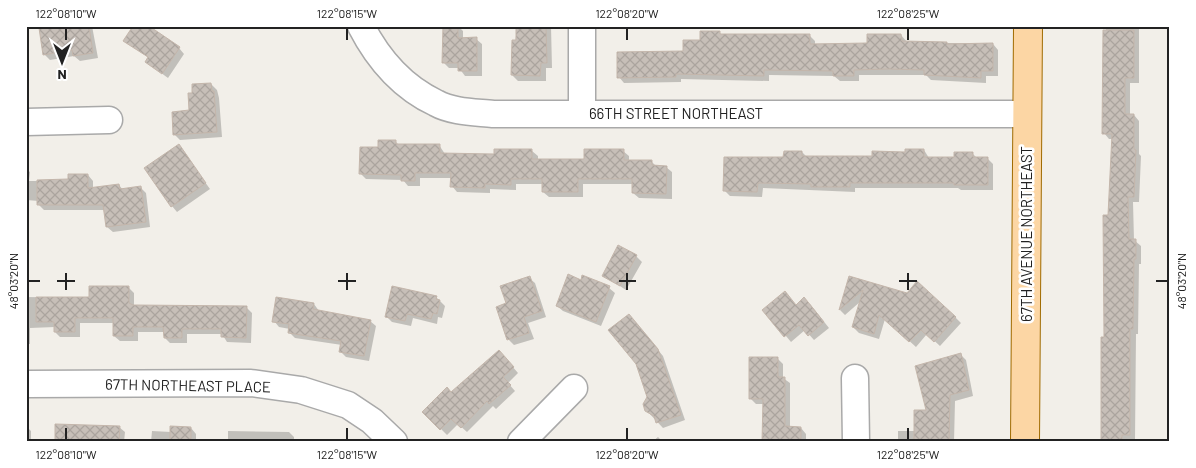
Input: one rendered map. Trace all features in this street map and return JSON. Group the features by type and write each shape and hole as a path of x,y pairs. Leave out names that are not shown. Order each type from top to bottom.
{"main road":[{"name":"67TH AVENUE NORTHEAST","path":"1025,442 1028,26"}],"street":[{"name":"66TH STREET NORTHEAST","path":"361,26 381,60 398,77 436,104 462,110 493,114 1027,114"},
{"path":"582,26 582,113"},
{"path":"26,122 109,120"},
{"path":"855,378 856,442"},
{"name":"67TH NORTHEAST PLACE","path":"26,384 252,383 300,390 348,405 372,420 394,442"},
{"path":"521,442 574,388"}],"building":[{"path":"89,26 93,53 73,56 72,50 43,55 39,28"},
{"path":"133,26 149,26 180,47 162,74 145,62 148,57 123,41"},
{"path":"443,26 458,26 458,38 477,37 477,71 458,71 458,63 442,63"},
{"path":"516,26 546,26 547,63 541,63 540,76 511,75 512,40 516,40"},
{"path":"1103,30 1134,30 1134,78 1125,78 1125,114 1134,114 1134,149 1136,150 1134,197 1128,197 1129,239 1136,239 1136,259 1134,259 1133,329 1130,329 1130,435 1122,435 1122,442 1101,442 1101,337 1104,337 1103,215 1108,215 1112,134 1102,134"},
{"path":"700,31 720,31 720,34 810,34 810,44 867,43 867,34 901,34 902,41 947,42 947,44 993,43 993,71 981,71 981,78 924,75 924,70 888,69 854,70 854,76 833,76 833,71 764,70 764,76 676,74 676,77 617,78 617,52 683,51 683,40 700,40"},
{"path":"211,83 212,91 214,91 217,132 173,135 172,112 189,110 188,93 192,93 192,84"},
{"path":"378,140 396,140 396,144 440,144 440,153 494,154 494,149 532,149 532,159 584,159 584,149 624,149 624,160 652,160 652,165 667,166 666,194 632,193 632,179 578,179 578,192 542,192 542,179 511,179 511,185 485,184 485,188 450,187 451,173 415,173 415,181 401,181 401,175 359,174 360,147 378,147"},
{"path":"179,144 206,183 171,207 144,168"},
{"path":"905,149 924,149 924,157 954,157 954,152 973,152 973,157 988,157 988,185 954,185 954,183 850,183 850,187 811,187 811,184 758,183 757,192 723,191 724,157 783,157 784,151 802,151 802,156 872,156 872,151 905,152"},
{"path":"68,174 88,174 88,188 119,184 120,189 141,186 146,222 106,227 103,205 37,205 37,180 68,179"},
{"path":"618,245 637,255 620,286 602,276"},
{"path":"568,274 581,280 582,275 610,286 596,322 556,306"},
{"path":"530,276 542,311 524,317 529,333 507,340 496,307 506,303 500,286"},
{"path":"849,276 907,293 917,281 956,317 934,342 921,330 909,342 879,315 874,334 852,327 863,290 839,310"},
{"path":"89,286 129,286 129,303 133,305 247,306 246,338 221,337 221,329 182,329 182,338 164,338 163,327 133,327 133,336 113,336 113,318 75,318 75,332 54,332 54,322 36,322 36,297 89,297"},
{"path":"392,286 437,296 436,299 440,300 437,314 433,313 431,319 407,314 405,321 385,317"},
{"path":"785,291 796,305 804,297 824,322 808,336 799,325 784,337 762,310"},
{"path":"276,297 314,303 313,309 371,320 364,356 339,352 341,341 288,333 289,324 272,322"},
{"path":"629,314 658,349 681,415 656,423 654,416 645,411 643,404 647,397 636,364 608,330"},
{"path":"499,350 514,367 503,377 511,385 489,404 487,401 461,428 451,419 440,430 422,412 447,387 451,392"},
{"path":"961,353 969,390 950,395 949,442 914,442 914,410 926,410 915,366"},
{"path":"749,357 778,357 778,377 785,377 785,426 801,427 801,442 762,442 763,399 749,399"},
{"path":"55,424 120,426 119,442 55,442"},
{"path":"170,426 191,427 191,442 170,442"}]}
